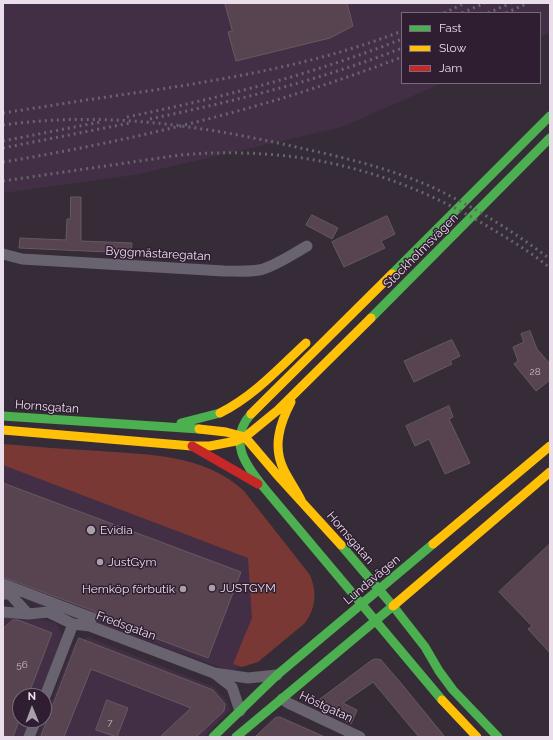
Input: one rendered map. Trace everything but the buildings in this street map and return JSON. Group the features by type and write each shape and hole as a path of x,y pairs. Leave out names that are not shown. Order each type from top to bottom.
{"main road":[{"name":"Stockholmsvägen","path":"241,437 241,428 250,414 347,321 477,187 550,116"},
{"name":"Stockholmsvägen","path":"308,381 550,138"},
{"name":"Stockholmsvägen","path":"220,413 235,406 251,394 284,362 316,336 347,321"},
{"path":"3,430 192,446 210,446 241,437 278,410 308,381"},
{"path":"300,500 292,481 284,470 277,446 280,428 290,403 308,381"},
{"name":"Hornsgatan","path":"161,427 197,420 220,413"},
{"name":"Hornsgatan","path":"3,416 210,430 241,437 300,500 393,606 425,647 439,671 453,690 498,737"},
{"path":"241,437 243,456 264,487 377,620 454,714 477,737"},
{"path":"192,446 264,487"},
{"name":"Lundavägen","path":"212,737 278,675 550,446"},
{"path":"236,737 377,620 550,472"}],"street":[{"name":"Byggmästaregatan","path":"3,254 22,259 250,271 266,268 307,246"},
{"path":"3,584 92,618"},
{"path":"3,594 10,594 28,614"},
{"name":"Fredsgatan","path":"3,612 28,614 48,612 73,624 90,626 214,673 248,678 278,675"},
{"path":"49,688 73,624"},
{"name":"Fredsgatan","path":"214,673 232,687 240,710"},
{"name":"Höstgatan","path":"282,700 358,736"}],"shaded area":[{"path":"3,3 550,3 550,32 541,36 541,12 401,12 401,84 440,84 342,127 134,175 3,193"},
{"path":"3,444 157,456 194,463 212,470 228,479 244,491 310,575 314,588 314,600 309,617 305,623 258,662 242,667 233,664 252,618 248,558 3,465"},
{"path":"3,449 197,467 290,629 233,672 87,619 39,606 3,588"},
{"path":"3,605 26,616 56,623 64,639 45,688 12,688 12,728 29,728 26,737 3,737"},
{"path":"88,637 214,687 227,701 230,710 204,737 38,737 41,728 52,728 52,701 74,644"}],"railway":[{"path":"446,12 465,3"},
{"path":"464,12 485,3"},
{"path":"490,12 511,3"},
{"path":"508,12 528,3"},
{"path":"3,113 249,74 311,60 372,42 401,31"},
{"path":"127,117 197,102 266,84 369,52 401,39"},
{"path":"150,119 278,89 371,60 401,48"},
{"path":"3,162 104,143 206,120 305,91 401,57"},
{"path":"3,125 77,119 150,122 223,132 331,155 399,174 432,187 493,220 550,259"},
{"path":"3,141 100,122"},
{"path":"3,148 130,123"},
{"path":"3,181 180,155 222,153 263,154 303,158 342,166 381,177 418,191 455,208 492,229 529,252 550,268"}],"traffic: fast":[{"path":"392,274 550,116"},
{"path":"371,318 550,138"},
{"path":"181,423 220,413"},
{"path":"251,414 244,424 240,434 242,453 251,471 442,700"},
{"path":"3,416 199,429"},
{"path":"213,737 277,675 433,544"},
{"path":"341,545 393,606 425,647 439,671 453,690 498,737"},
{"path":"236,737 393,606"}],"traffic: slow":[{"path":"251,414 392,274"},
{"path":"210,446 236,441 245,437 278,410 371,318"},
{"path":"220,413 255,390 306,343"},
{"path":"291,402 281,427 278,453 284,470 301,500"},
{"path":"199,429 226,432 245,437 341,545"},
{"path":"3,430 192,446 210,446"},
{"path":"433,544 550,446"},
{"path":"393,606 550,472"},
{"path":"442,700 477,737"}],"traffic: jam":[{"path":"192,446 258,484"}],"place":[{"name":"Evidia","path":"91,530"},
{"name":"JustGym","path":"100,562"},
{"name":"JUSTGYM","path":"212,588"},
{"name":"Hemköp förbutik","path":"183,589"}]}
